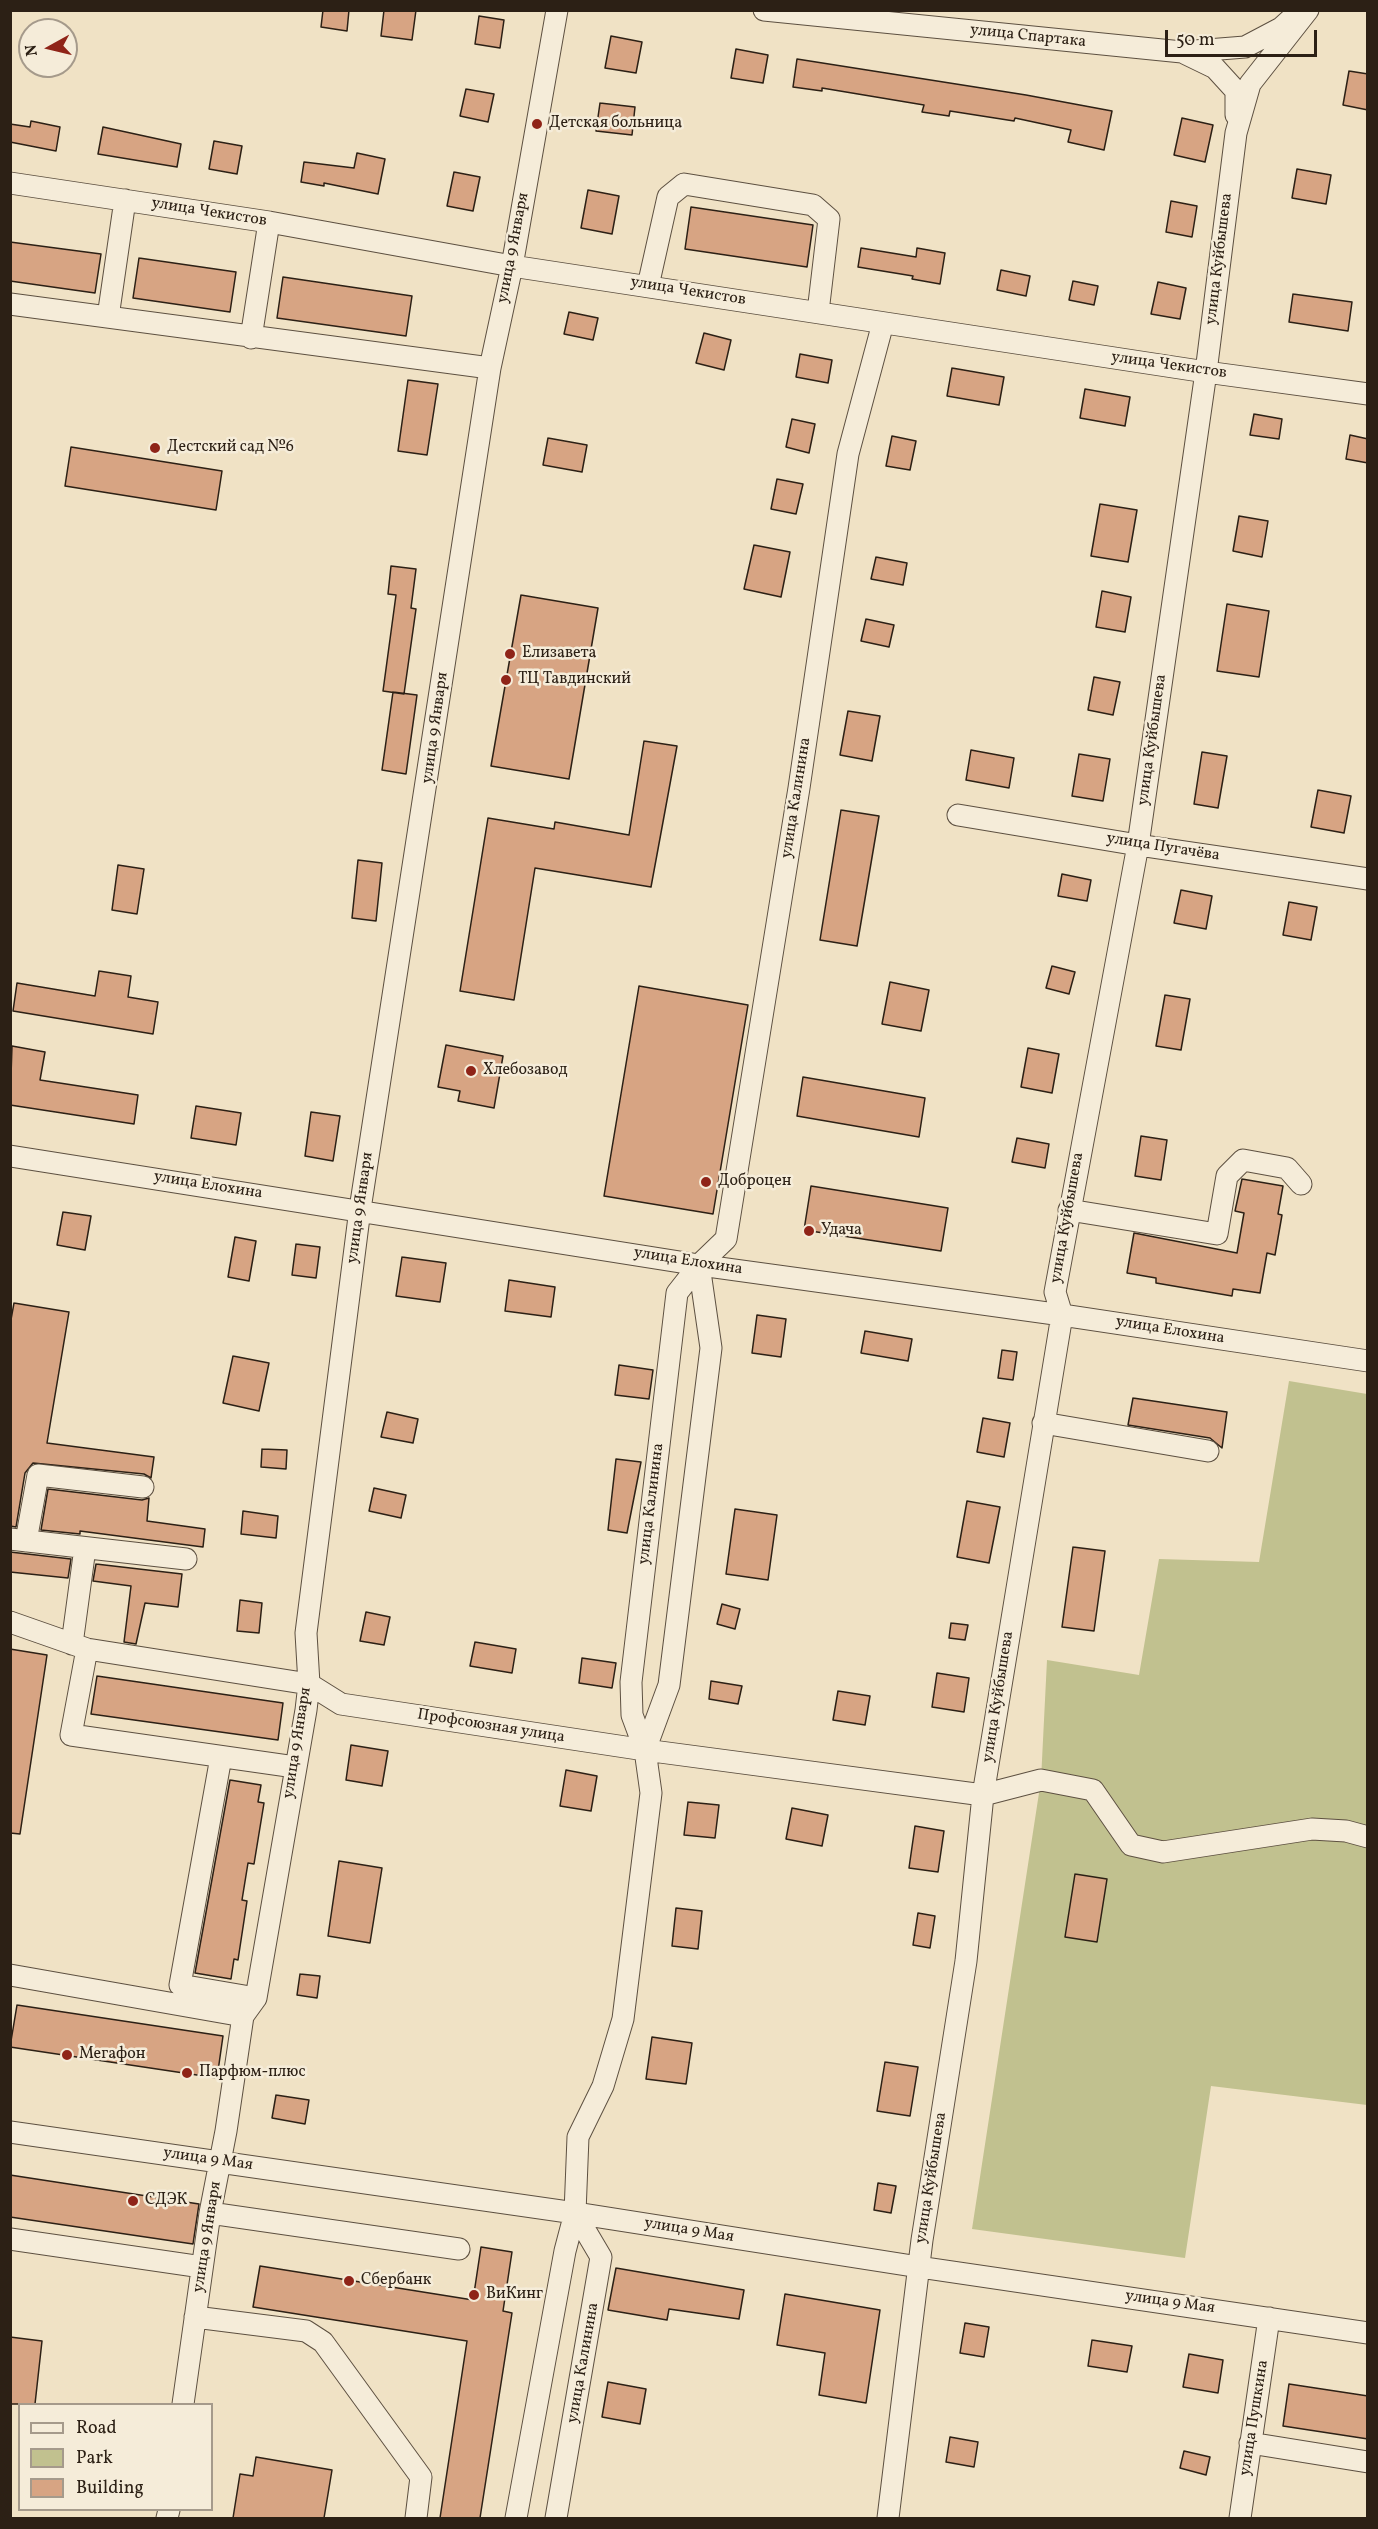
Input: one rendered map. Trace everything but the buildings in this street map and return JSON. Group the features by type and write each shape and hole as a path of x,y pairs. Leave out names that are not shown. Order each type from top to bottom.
{"street":[{"name":"улица 9 Января","path":"183,2403 210,2213 243,2016 256,1998 309,1684 306,1633 360,1209 490,368 512,266 557,10"},
{"path":"1182,52 1245,47 1281,28 1300,10"},
{"name":"улица Куйбышева","path":"888,2518 919,2267 966,1961 982,1796 1062,1314 1055,1292 1138,845 1206,372 1236,133 1250,84 1308,10"},
{"name":"улица Спартака","path":"765,11 1182,52 1215,68 1236,91 1236,133"},
{"name":"улица Чекистов","path":"10,183 269,222 512,266 1206,372 1368,394"},
{"path":"648,286 668,197 684,184 813,205 829,219 818,312"},
{"path":"108,317 125,200"},
{"path":"251,338 269,222"},
{"path":"10,304 251,338 490,368"},
{"name":"улица Калинина","path":"516,2518 565,2251 575,2213 578,2137 603,2086 623,2019 651,1793 645,1750 632,1715 631,1682 677,1293 699,1265 726,1239 799,789 848,454 883,323"},
{"name":"улица Пугачёва","path":"958,814 1138,845 1368,879"},
{"name":"улица Елохина","path":"10,1156 360,1209 699,1265 1062,1314 1368,1361"},
{"path":"1069,1209 1217,1233 1227,1176 1243,1160 1287,1168 1301,1184"},
{"name":"улица Калинина","path":"645,1750 669,1685 711,1348 699,1265"},
{"path":"1043,1423 1208,1451"},
{"path":"143,1487 38,1475 18,1540 186,1559"},
{"path":"85,1548 80,1646 71,1735 295,1767"},
{"name":"Профсоюзная улица","path":"10,1622 80,1646 309,1684 341,1704 645,1750 982,1796"},
{"path":"220,1756 180,1985 256,1998"},
{"path":"982,1796 1041,1780 1093,1790 1131,1845 1163,1852 1312,1828 1346,1831 1368,1837"},
{"path":"10,1975 243,2016"},
{"name":"улица 9 Мая","path":"10,2132 575,2213 919,2267 1368,2333"},
{"path":"210,2213 459,2249"},
{"name":"улица Калинина","path":"556,2518 601,2257 575,2213"},
{"path":"10,2239 202,2266"},
{"path":"195,2317 306,2331 323,2342 421,2477 416,2518"},
{"name":"улица Пушкина","path":"1240,2518 1269,2318"},
{"path":"1250,2444 1368,2462"}],"green space":[{"path":"1289,1381 1367,1394 1367,2105 1211,2086 1185,2258 972,2229 1041,1780 1047,1660 1139,1675 1159,1559 1259,1562"}],"place":[{"name":"Детская больница","path":"537,124"},
{"name":"Дестский сад №6","path":"155,448"},
{"name":"Елизавета","path":"510,654"},
{"name":"ТЦ Тавдинский","path":"506,680"},
{"name":"Хлебозавод","path":"471,1071"},
{"name":"Доброцен","path":"706,1182"},
{"name":"Удача","path":"809,1231"},
{"name":"Мегафон","path":"67,2055"},
{"name":"Парфюм-плюс","path":"187,2073"},
{"name":"СДЭК","path":"133,2201"},
{"name":"Сбербанк","path":"349,2281"},
{"name":"ВиКинг","path":"474,2295"}]}
